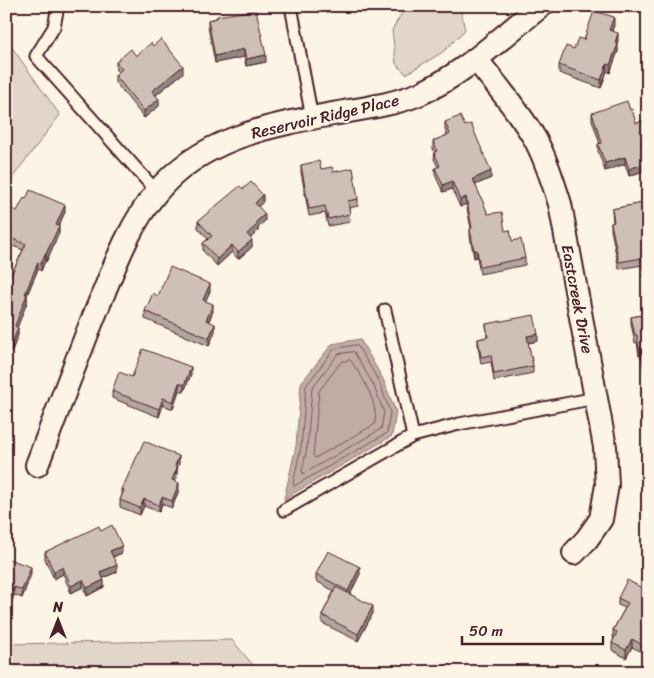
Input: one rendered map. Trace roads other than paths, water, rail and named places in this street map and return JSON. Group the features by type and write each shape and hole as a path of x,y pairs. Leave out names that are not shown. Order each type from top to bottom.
{"street":[{"name":"Reservoir Ridge Place","path":"37,465 97,307 126,239 142,212 157,192 181,167 210,149 247,132 388,104 418,94 445,80 476,59 541,6"},
{"name":"Eastcreek Drive","path":"476,59 518,114 535,140 551,175 560,204 605,447 607,485 601,519 574,553"}],"lane":[{"path":"58,6 54,27 36,56 157,192"},
{"path":"290,6 312,118"},
{"path":"385,310 413,436"},
{"path":"284,510 413,436 459,424 596,398"}],"water":[{"path":"360,339 383,379 396,412 392,436 284,499 296,446 301,383 332,344"}]}
